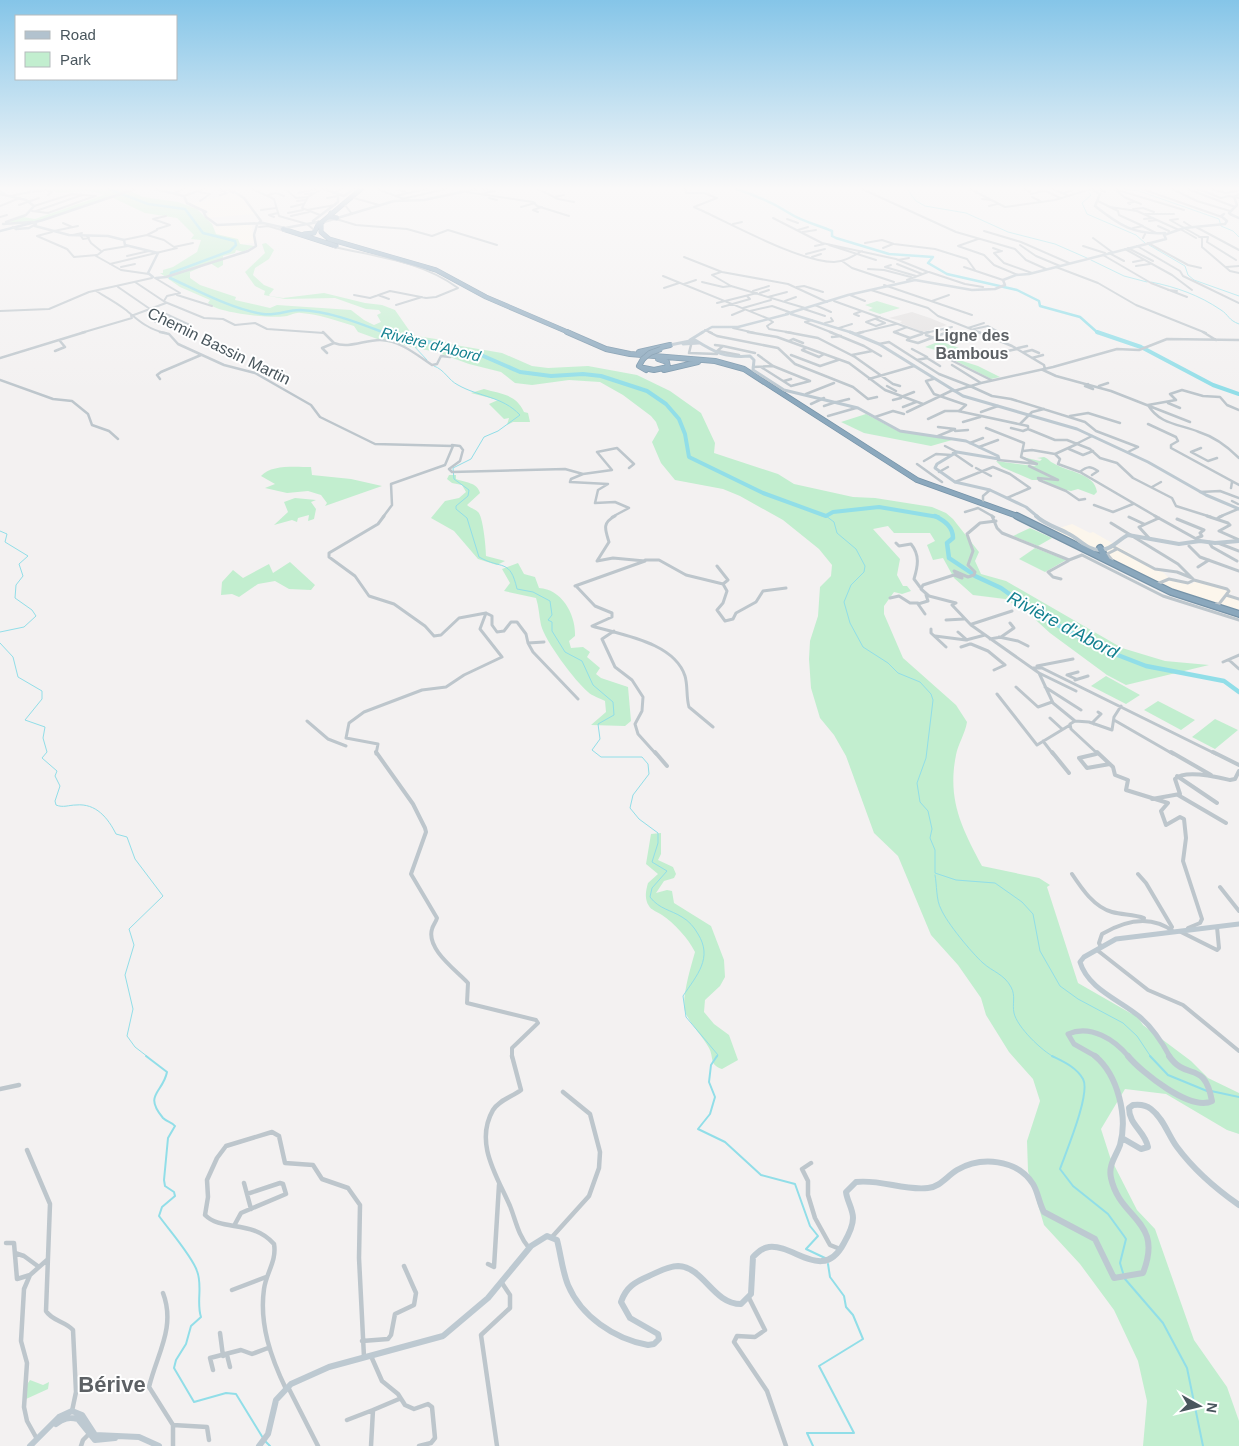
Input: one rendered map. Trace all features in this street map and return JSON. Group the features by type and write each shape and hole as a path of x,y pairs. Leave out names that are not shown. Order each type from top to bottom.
{"highway":[{"path":"385,256 436,270 478,293 588,342 611,350 630,353 669,346"},
{"path":"385,256 434,270 467,290 599,348 658,359 668,364 666,368 645,370"},
{"path":"588,342 625,354 715,361"},
{"path":"645,370 641,364 643,359 650,353 669,346"},
{"path":"669,346 659,354 715,361 753,374 917,480 945,492 1014,515 1087,547"},
{"path":"623,354 706,362 730,367 760,380 923,484 1023,521 1169,594 1237,616"},
{"path":"645,370 663,370 700,362 730,367"},
{"path":"1046,529 1150,583 1237,616"},
{"path":"1108,549 1110,562 1150,583"}],"main road":[{"path":"158,256 149,271 149,274 154,278 166,277 227,256"},
{"path":"669,346 686,343 705,330 716,326 732,328 834,301 894,282 909,279 975,289 998,288 1006,284 1003,280 1018,275 1094,256"},
{"path":"790,313 826,323 879,344 965,397 1072,427 1128,452 1200,492 1233,507 1238,507"},
{"path":"694,339 698,344 717,352 735,357 748,356 754,359 752,367 754,371 784,390 824,398 856,408 901,431 970,443 998,456 998,460 954,454 936,465 938,471 955,482 990,490 1007,498 1031,510 1045,524 1068,533 1087,547 1108,549 1122,542 1126,535 1149,538 1171,544 1187,545 1199,540 1209,542 1239,541"},
{"path":"686,343 691,345 698,344"},
{"path":"259,1446 268,1437 277,1398 287,1388 324,1370 443,1336 487,1300 529,1248 543,1237 552,1237 558,1245 568,1284 584,1312 595,1322 622,1337 648,1346 655,1344 658,1340 658,1334 630,1318 622,1302 626,1289 635,1282 668,1268 682,1266 696,1272 717,1296 725,1301 738,1304 748,1298 752,1286 752,1263 756,1253 762,1249 779,1248 812,1263 827,1259 841,1249 853,1222 846,1192 856,1182 875,1181 934,1188 962,1168 994,1161 1018,1170 1029,1179 1035,1188 1040,1207 1049,1216 1095,1239 1112,1275 1117,1279 1138,1275 1144,1270 1150,1249 1149,1241 1146,1232 1116,1192 1110,1178 1111,1164 1122,1138 1120,1102 1110,1072 1093,1054 1071,1042 1068,1036 1070,1032 1077,1032 1112,1040 1140,1068 1170,1089 1197,1102 1210,1102 1209,1083 1204,1077 1174,1062 1160,1039 1145,1022 1086,975 1080,962 1084,957 1116,939 1239,924"},
{"path":"1122,1138 1141,1149 1148,1147 1147,1141 1129,1118 1130,1108 1134,1105 1148,1107 1156,1114 1187,1158 1224,1195 1239,1205"},
{"path":"30,1446 62,1419 72,1414 97,1442 121,1436 139,1437 159,1446"}],"street":[{"path":"99,256 110,265 134,273 149,274"},
{"path":"110,265 141,256"},
{"path":"354,296 370,298 390,291 423,297 436,297 458,288 438,274 373,256"},
{"path":"812,257 831,262 842,261 851,256"},
{"path":"854,256 859,258"},
{"path":"864,256 876,260"},
{"path":"879,256 965,284 984,287"},
{"path":"959,256 967,259 975,270"},
{"path":"985,256 994,265 1018,275"},
{"path":"997,256 1004,263 1032,273"},
{"path":"1022,256 1046,269"},
{"path":"1037,256 1060,266"},
{"path":"1054,256 1069,263"},
{"path":"1112,256 1150,282 1187,297"},
{"path":"1114,256 1124,261"},
{"path":"1138,256 1160,268 1192,290"},
{"path":"1143,256 1153,261"},
{"path":"1154,256 1180,271 1183,276 1239,303"},
{"path":"1172,256 1188,265 1200,268"},
{"path":"1213,256 1231,272 1239,273"},
{"path":"1230,256 1236,260"},
{"path":"684,257 721,272 783,283 862,310 939,340"},
{"path":"897,262 910,258"},
{"path":"1133,262 1143,260"},
{"path":"842,261 851,268 894,282"},
{"path":"897,262 922,274"},
{"path":"120,268 135,264"},
{"path":"1136,266 1150,264"},
{"path":"891,265 885,267 916,276"},
{"path":"1225,267 1239,266"},
{"path":"964,267 1003,280"},
{"path":"1055,267 1098,283 1136,305 1210,335 1216,340"},
{"path":"860,271 867,269 884,270 909,279 928,272"},
{"path":"721,272 712,275 732,286 785,301 825,316"},
{"path":"663,276 768,319 773,322 767,326 770,329 814,337 852,355 893,384 900,386"},
{"path":"0,311 49,309 72,298 154,278 180,292 177,294"},
{"path":"683,284 696,280"},
{"path":"783,283 790,281"},
{"path":"136,282 165,302 204,318 223,319 235,325 255,322 267,329 321,331 334,343 341,346 378,340 390,342 407,348 432,365 437,364 441,356 450,357"},
{"path":"702,282 723,288 732,286"},
{"path":"664,288 679,283"},
{"path":"884,285 972,315"},
{"path":"117,286 151,309 192,326"},
{"path":"752,292 769,286"},
{"path":"796,288 804,286 822,292"},
{"path":"870,289 927,308 935,314 1017,349 1045,365 1044,369"},
{"path":"717,303 769,290"},
{"path":"1168,290 1178,291"},
{"name":"Chemin Bassin Martin","path":"96,291 128,311 131,317 154,331 168,334 178,344 202,355 262,377 311,405 320,417 379,445 452,445"},
{"path":"767,297 787,292"},
{"path":"0,358 43,348 131,317 165,302 167,296 177,294 212,306"},
{"path":"360,296 365,294"},
{"path":"378,295 389,300"},
{"path":"850,295 865,301"},
{"path":"932,301 949,295"},
{"path":"722,307 750,299 746,296"},
{"path":"396,305 423,297"},
{"path":"785,301 796,297"},
{"path":"732,315 771,300"},
{"path":"750,312 771,306 790,313"},
{"path":"815,306 831,312"},
{"path":"859,316 854,314 862,310"},
{"path":"155,318 166,314"},
{"path":"155,322 170,317"},
{"path":"876,319 885,323 876,326 866,322 880,317"},
{"path":"826,323 832,321 831,318"},
{"path":"812,320 805,322 842,336 872,350 880,356 872,356"},
{"path":"968,328 984,323"},
{"path":"839,328 852,324"},
{"path":"855,334 897,324"},
{"path":"973,330 988,326 997,331"},
{"path":"907,327 894,332 910,338 923,333 952,327"},
{"path":"732,328 788,341 852,365 885,390 924,404"},
{"path":"979,328 985,332"},
{"path":"705,330 717,336 778,348 796,364 847,384 866,398 877,397"},
{"path":"910,338 907,340 918,343 948,332 944,330"},
{"path":"988,336 1001,332"},
{"path":"832,337 836,339 842,336"},
{"path":"788,341 792,339 803,343"},
{"path":"907,412 953,391 1117,349 1138,350 1167,339 1239,340"},
{"path":"55,351 65,347 59,341"},
{"path":"793,343 797,341"},
{"path":"879,344 888,342 939,374 992,396 1011,399 1069,416 1088,424 1095,431 1117,441 1138,446 1128,452"},
{"path":"327,353 322,348 334,343"},
{"path":"1023,344 1032,349"},
{"path":"691,345 689,353 717,352 739,355"},
{"path":"714,345 757,354 773,366 810,381 793,386 760,367"},
{"path":"717,352 723,346"},
{"path":"1004,352 1027,346"},
{"path":"729,353 734,348"},
{"path":"807,348 802,350 819,357 824,354"},
{"path":"912,349 940,366"},
{"path":"852,355 872,350"},
{"path":"1023,352 1032,350 1046,357"},
{"path":"896,355 905,352"},
{"path":"1032,358 1041,354"},
{"path":"160,379 157,376 161,372 202,355"},
{"path":"791,355 820,366 839,360"},
{"path":"754,359 762,358"},
{"path":"916,360 927,358"},
{"path":"950,359 991,381"},
{"path":"952,365 981,383"},
{"path":"752,367 773,366"},
{"path":"869,379 914,366"},
{"path":"1044,369 1071,381 1099,387 1190,422"},
{"path":"933,378 926,381 932,392 939,397 966,405 966,408 958,411"},
{"path":"784,381 791,379"},
{"path":"0,380 53,398 72,401 88,414 92,425 109,431 118,439"},
{"path":"806,394 834,383"},
{"path":"1099,387 1108,383"},
{"path":"1088,384 1085,386 1093,389"},
{"path":"887,386 896,391"},
{"path":"885,390 891,388"},
{"path":"1148,405 1168,403 1174,399 1170,394 1182,390 1204,396 1218,396 1223,398 1227,405 1239,410"},
{"path":"893,400 914,392"},
{"path":"811,404 824,398"},
{"path":"824,406 849,399"},
{"path":"903,406 916,402"},
{"path":"1168,403 1180,408"},
{"path":"1148,405 1154,416 1180,427 1198,431 1222,443 1239,458"},
{"path":"981,412 998,406"},
{"path":"828,416 856,408"},
{"path":"1020,424 1029,415 1044,409"},
{"path":"928,418 945,411 958,411 1028,426 1028,429 1055,440 1067,440 1093,451 1100,458 1117,463 1133,478 1172,498 1176,506 1218,518 1230,524 1220,531 1239,541"},
{"path":"876,417 893,412 904,414"},
{"path":"1069,416 1079,412 1104,416 1120,422"},
{"path":"963,422 980,417"},
{"path":"1148,424 1170,432 1178,440 1171,448 1233,482 1239,483"},
{"path":"938,427 955,429 939,437"},
{"path":"1175,430 1180,427"},
{"path":"986,428 1004,434 1024,445"},
{"path":"1011,428 1023,431 1028,429"},
{"path":"939,437 962,429 968,430"},
{"path":"1023,451 1032,450 1055,454 1092,436"},
{"path":"970,443 983,438"},
{"path":"979,447 998,440"},
{"path":"1024,445 1031,441"},
{"path":"578,699 533,652 526,634 517,622 511,622 504,631 497,632 492,625 492,616 486,613 460,618 441,635 434,636 425,626 394,604 369,596 355,576 329,557 329,553 336,547 378,524 392,505 391,484 433,471 446,464 452,445 460,446 463,450 460,461 449,469 452,472 566,469 583,474"},
{"path":"998,460 1037,464 1022,458 1024,445"},
{"path":"945,446 972,466"},
{"path":"630,468 634,464 623,456 617,448 597,452 612,470 583,474 571,479 570,482 609,484 598,490 595,503 615,502 629,508 606,521 604,526 608,542 597,561 613,558 660,562 673,566 689,576 723,584 727,591 723,603 717,610 725,621 733,619 736,612 756,602 764,592 786,588"},
{"path":"1201,448 1191,452 1208,462 1217,458"},
{"path":"1068,449 1083,455 1093,451"},
{"path":"924,462 936,454 954,454"},
{"path":"1055,454 1060,459 1058,464 1080,472 1199,540 1202,536 1200,533 1204,530 1177,519"},
{"path":"1192,459 1198,456"},
{"path":"917,464 922,469 930,471 938,471 948,467"},
{"path":"1026,464 1058,480 1038,478 1039,480 1070,492 1079,500 1084,499"},
{"path":"1080,472 1084,471 1088,466 1098,472 1093,475 1084,471"},
{"path":"955,482 993,467 1004,471 1030,488 1007,498"},
{"path":"976,468 992,476"},
{"path":"930,471 942,482"},
{"path":"1152,487 1161,482"},
{"path":"1231,488 1233,482"},
{"path":"983,502 983,496 990,490"},
{"path":"1200,492 1207,490 1221,491 1239,498"},
{"path":"1218,518 1238,507 1232,501 1239,498"},
{"path":"1094,505 1113,512 1133,504"},
{"path":"965,512 978,508 994,517 1002,533 1069,560"},
{"path":"1129,517 1145,525"},
{"path":"1149,538 1139,528 1160,518"},
{"path":"920,587 952,575 962,578 954,571 968,577 974,575 975,572 968,564 973,551 967,534 980,524 996,521"},
{"path":"1111,523 1126,535 1181,565 1193,579"},
{"path":"1209,542 1212,547 1237,561"},
{"path":"1217,542 1239,551"},
{"path":"890,598 899,596 910,603 928,601 926,594 914,579 918,558 916,550 911,544 899,546 896,543"},
{"path":"1187,545 1199,556 1239,571"},
{"path":"1108,549 1138,560 1155,569 1177,572 1229,591 1216,604 1158,584 1111,560 1107,554 1108,549"},
{"path":"1061,579 1053,577 1048,572 1082,555 1163,596 1237,616"},
{"path":"644,560 619,572 575,586 585,592 596,608 612,613 612,617 592,626 614,631 658,647 675,661 684,674 686,699 690,707 713,727"},
{"path":"1198,567 1209,560"},
{"path":"716,566 727,577 728,580 723,584"},
{"path":"1158,584 1170,580 1190,583 1193,579"},
{"path":"926,594 956,602 952,606 990,639 1039,673 1076,691"},
{"path":"1226,595 1239,599"},
{"path":"918,603 919,608 925,614"},
{"path":"971,624 1012,611"},
{"path":"486,613 480,629 502,654 502,658 464,675 446,687 422,690 364,712 349,723 346,738 378,744 376,754 413,804 415,811 425,825 426,832 411,874 437,918 431,930 432,937 442,957 468,983 467,1003 536,1020 538,1023 512,1048 511,1055 515,1072 522,1085 521,1090 495,1106 486,1126 486,1150 499,1184 510,1205 517,1230 529,1248"},
{"path":"946,620 965,619"},
{"path":"990,639 999,637 1014,628 1010,623"},
{"path":"931,629 946,647"},
{"path":"614,631 602,640 615,667 632,680 643,697 642,711 635,724 638,734 667,766"},
{"path":"958,632 965,640 988,651 1006,664 994,670"},
{"path":"935,636 965,640 985,635"},
{"path":"999,637 1004,640 1017,639 1028,646"},
{"path":"528,642 544,642"},
{"path":"961,647 971,644"},
{"path":"1223,662 1239,655"},
{"path":"1031,668 1073,658"},
{"path":"1229,660 1239,669"},
{"path":"1036,667 1121,706 1239,765"},
{"path":"1076,679 1067,675 1078,672"},
{"path":"1039,673 1052,702 1075,721 1094,724 1112,730 1114,720 1121,706"},
{"path":"1069,682 1088,676"},
{"path":"1016,687 1038,707 1052,702"},
{"path":"1045,687 1081,710"},
{"path":"997,694 1036,744 1075,721"},
{"path":"1094,724 1092,722 1101,714 1098,712"},
{"path":"1050,718 1062,729"},
{"path":"307,720 328,739 346,746"},
{"path":"1114,720 1214,777"},
{"path":"1070,725 1097,754 1114,768 1115,775 1128,780 1126,790 1168,804 1161,811 1166,825 1180,818 1185,820 1186,838 1183,861 1202,919 1200,923 1178,931"},
{"path":"1043,741 1069,772"},
{"path":"1097,754 1079,758 1087,768 1110,764"},
{"path":"1177,776 1196,774 1233,780 1239,771"},
{"path":"1177,776 1175,779 1180,791 1178,795"},
{"path":"1177,776 1217,803"},
{"path":"1153,800 1151,798 1160,795 1178,795 1226,822"},
{"path":"1072,874 1088,896 1112,912 1152,920 1217,950 1220,948 1217,927"},
{"path":"1138,874 1172,927 1178,931"},
{"path":"1220,887 1239,911"},
{"path":"1144,919 1102,934 1099,948 1148,990 1183,1005 1239,1051"},
{"path":"0,1089 19,1085"},
{"path":"552,1237 589,1196 594,1188 599,1168 600,1152 590,1114 563,1092"},
{"path":"318,1446 268,1348 262,1306 267,1277 275,1256 274,1244 264,1236 236,1224 212,1222 205,1215 208,1196 207,1180 217,1158 226,1146 266,1132 272,1132 279,1136 285,1163 313,1165 322,1179 344,1185 353,1192 358,1200 360,1212 359,1258 362,1341 382,1381 398,1394 399,1399 409,1409 414,1410 428,1404 432,1406 435,1438 431,1443 419,1446"},
{"path":"27,1150 50,1204 46,1311 51,1318 67,1324 73,1330 76,1392 72,1414"},
{"path":"811,1163 802,1169 808,1181 808,1195 814,1218 827,1236 830,1245 841,1249"},
{"path":"244,1183 251,1209"},
{"path":"236,1224 239,1214 286,1194 283,1184 280,1183 247,1194"},
{"path":"488,1264 494,1268 499,1184"},
{"path":"6,1243 14,1243 17,1278 30,1275"},
{"path":"15,1254 26,1257 39,1267"},
{"path":"37,1439 27,1421 24,1407 27,1363 22,1337 24,1289 30,1275 47,1259"},
{"path":"362,1341 388,1339 391,1335 395,1314 414,1305 416,1293 404,1266"},
{"path":"232,1290 267,1277"},
{"path":"497,1446 481,1335 487,1328 500,1321 510,1308 510,1295 502,1283"},
{"path":"163,1293 169,1304 169,1332 149,1387 173,1425 172,1446"},
{"path":"748,1298 765,1330 760,1336 752,1339 737,1336 734,1342 767,1391 786,1446"},
{"path":"220,1333 230,1367"},
{"path":"213,1370 210,1358 241,1350 252,1354 268,1348"},
{"path":"347,1420 399,1399"},
{"path":"371,1446 373,1410"},
{"path":"173,1425 207,1427 209,1429 209,1440"},
{"path":"81,1446 89,1434"}],"shaded area":[{"path":"912,312 947,325 923,332 900,323 902,321 889,318"},
{"path":"1072,524 1090,533 1093,532 1164,573 1171,580 1192,584 1197,580 1232,590 1229,595 1239,598 1239,612 1179,594 1053,530"}],"green space":[{"path":"190,256 223,256 223,265 218,268 210,263 190,272 190,278 200,285 236,297 235,300 270,308 277,305 351,310 374,325 381,322 377,315 381,313 379,310 366,309 335,298 285,299 264,295 265,291 255,286 245,272 261,256 270,256 255,268 253,275 264,285 274,289 270,296 283,298 324,293 382,305 395,310 411,333 416,336 502,353 532,366 548,368 588,366 637,375 670,391 701,413 715,443 714,453 778,474 794,484 853,497 875,498 932,507 946,513 953,519 979,552 975,561 981,574 1006,581 1122,648 1165,661 1209,665 1126,685 1107,675 1050,633 1027,612 1005,599 973,595 954,578 943,558 933,560 927,545 935,541 930,533 894,533 888,526 873,529 900,559 897,575 903,586 907,586 911,591 902,594 894,592 884,606 884,614 903,658 956,705 967,722 956,755 953,786 958,813 968,839 982,866 1039,878 1050,885 1047,887 1078,983 1132,1014 1135,1013 1143,1025 1191,1061 1208,1078 1239,1093 1239,1134 1227,1130 1166,1094 1125,1089 1101,1129 1110,1157 1137,1210 1155,1229 1194,1340 1227,1387 1239,1421 1239,1446 1143,1446 1147,1401 1138,1361 1114,1310 1080,1264 1044,1225 1028,1171 1027,1141 1040,1101 1033,1079 1009,1052 986,1015 981,998 958,965 931,935 898,856 874,833 846,756 834,735 820,718 811,688 810,641 818,616 820,587 831,576 832,565 819,549 783,520 740,496 723,489 675,480 661,463 652,442 659,430 656,422 623,395 600,382 569,380 532,385 515,383 501,372 469,364 436,352 383,341 358,332 354,326 321,316 295,313 287,316 270,317 222,310 208,303 210,300 180,287 160,273"},
{"path":"877,301 900,308 880,314 868,310 873,308 865,305"},
{"path":"940,341 959,348 953,351 969,352 956,356 925,347"},
{"path":"934,352 978,366 1000,377 991,379 952,359 945,360"},
{"path":"484,389 512,398 521,406 524,412 528,413 530,422 513,422 507,425 509,418 504,419 489,404 498,400 471,393"},
{"path":"866,414 898,431 952,440 931,446 864,433 841,422"},
{"path":"1022,457 1040,461 1042,459 1037,458 1044,457 1059,466 1086,477 1095,486 1097,492 1094,495 1078,489 1071,491 1042,480 1032,480 1002,467 996,461 1034,466 1039,464"},
{"path":"311,467 312,475 351,479 382,486 325,506 327,503 321,495 308,491 287,493 265,488 275,484 261,476 265,472 278,468"},
{"path":"449,475 456,475 456,479 471,483 479,489 480,493 467,505 480,515 486,556 505,561 497,565 478,559 454,531 431,518 445,501 459,498 466,492 462,485 452,483 447,479"},
{"path":"295,498 316,500 311,502 316,509 314,519 308,521 309,515 298,518 297,522 292,520 274,525 288,512 284,502"},
{"path":"1030,528 1052,538 1038,546 1013,536"},
{"path":"1035,548 1066,560 1045,572 1019,559"},
{"path":"290,562 315,585 311,590 289,589 275,581 258,584 239,597 232,594 221,595 222,582 233,570 243,578 269,564 273,573"},
{"path":"518,563 524,574 535,577 539,588 547,589 554,593 566,604 575,628 575,636 569,641 571,648 583,647 590,652 587,657 600,668 596,674 601,678 628,687 631,721 625,726 591,725 606,712 605,701 592,695 582,687 554,650 541,625 536,598 504,591 510,583 502,569"},
{"path":"1106,676 1140,695 1126,704 1091,686"},
{"path":"1158,701 1195,720 1181,730 1144,710"},
{"path":"1215,719 1238,730 1215,749 1192,737"},
{"path":"661,833 661,854 658,860 673,867 676,874 674,878 664,881 656,893 667,890 672,891 674,903 711,926 724,960 725,977 720,986 705,1000 704,1012 714,1024 729,1035 738,1060 722,1069 713,1063 709,1048 689,1020 685,1010 686,985 695,952 681,932 667,919 651,909 646,900 648,883 658,874 646,864 651,834"},
{"path":"30,1380 43,1385 49,1382 48,1389 26,1399 26,1386"}],"waterway":[{"name":"Rivière d'Abord","path":"215,256 171,273 170,278 215,299 251,312 277,314 300,310 311,311 344,318 385,333"},
{"path":"925,256 933,257 928,263 947,274 1017,290 1039,301 1040,306 1080,317 1098,333"},
{"path":"1169,256 1185,266 1188,275 1194,280 1239,296"},
{"path":"1091,260 1124,276 1147,282"},
{"path":"1151,282 1169,286 1196,296 1221,310 1239,324"},
{"name":"Rivière d'Abord","path":"382,332 400,339 416,339 481,355 520,372 551,376 583,374 601,376 647,391 666,404 679,419 685,434 689,457 763,493 826,516 833,512 879,507 936,517"},
{"path":"1097,332 1141,347"},
{"path":"400,339 413,345 427,360"},
{"path":"1143,348 1213,385 1239,394"},
{"path":"434,366 458,385 498,400 520,415 498,431 484,437 471,459 453,468 454,479 469,490 468,496 456,506 456,509 467,518 479,557 508,569 517,589 533,592 550,601 552,615 548,620 552,622 552,631 565,652 582,661 593,685 613,702 614,715 598,724 600,739 592,750 601,757 642,757 648,764 649,774 633,795 630,808 639,819 658,833 658,843 652,862 667,871 652,888 650,897 661,907 687,920 695,929 702,943 704,959 698,973 683,996 686,1017 718,1055 717,1057"},
{"path":"826,516 834,522 837,533 856,549 865,566 864,572 851,585 844,602 850,623 863,647 888,663 898,673 920,682 931,694 933,700 926,758 917,783 920,802 928,811 932,829 930,838 935,850 935,873 956,880 995,883 1022,902 1033,914 1040,951 1060,986 1078,999 1123,1023 1137,1036 1151,1057"},
{"name":"Rivière d'Abord","path":"936,517 945,522 952,531 953,538 947,543 949,558 973,574"},
{"path":"0,531 7,534 5,542 28,556 19,564 23,576 16,585 15,598 32,610 36,616 24,627 0,632"},
{"name":"Rivière d'Abord","path":"975,576 1001,588 1033,611 1097,647 1146,666 1224,681 1239,692"},
{"path":"0,643 13,657 18,677 42,691 42,699 25,720 45,727 43,738 47,752 42,758 57,771 55,776 60,786 55,801 56,805 90,806 105,817 116,834 127,837 135,859 163,896 129,929 134,945 125,975 133,1009 127,1036 135,1047 148,1057"},
{"path":"935,875 939,905 948,922 978,958 1002,976 1008,983 1013,994 1016,1019 1037,1044 1054,1057"},
{"path":"146,1056 167,1072 154,1098 157,1110 163,1118 175,1126 168,1138 164,1180 165,1186 174,1192 175,1196 162,1207 159,1216 190,1258 199,1277 201,1317 191,1326 186,1344 176,1360 174,1368 194,1402 226,1393 236,1394 263,1438"},
{"path":"717,1056 711,1065 709,1082 715,1097 710,1114 698,1129 725,1142 761,1175 795,1184 810,1226 818,1236 806,1249 825,1258"},
{"path":"1052,1056 1077,1071 1083,1079 1085,1086 1077,1123 1060,1169 1073,1186 1108,1214 1126,1239 1120,1263 1123,1273"},
{"path":"1150,1056 1168,1075 1207,1091"},
{"path":"1211,1091 1239,1097"},
{"path":"813,1446 807,1433 854,1433 819,1366 863,1339 853,1315 846,1307 844,1296 830,1277 828,1264"},
{"path":"1125,1279 1163,1323 1187,1368 1203,1446"},
{"path":"265,1441 270,1446"}],"district":[{"name":"Ligne des Bambous","path":"972,344"},
{"name":"Bérive","path":"112,1384"}]}
